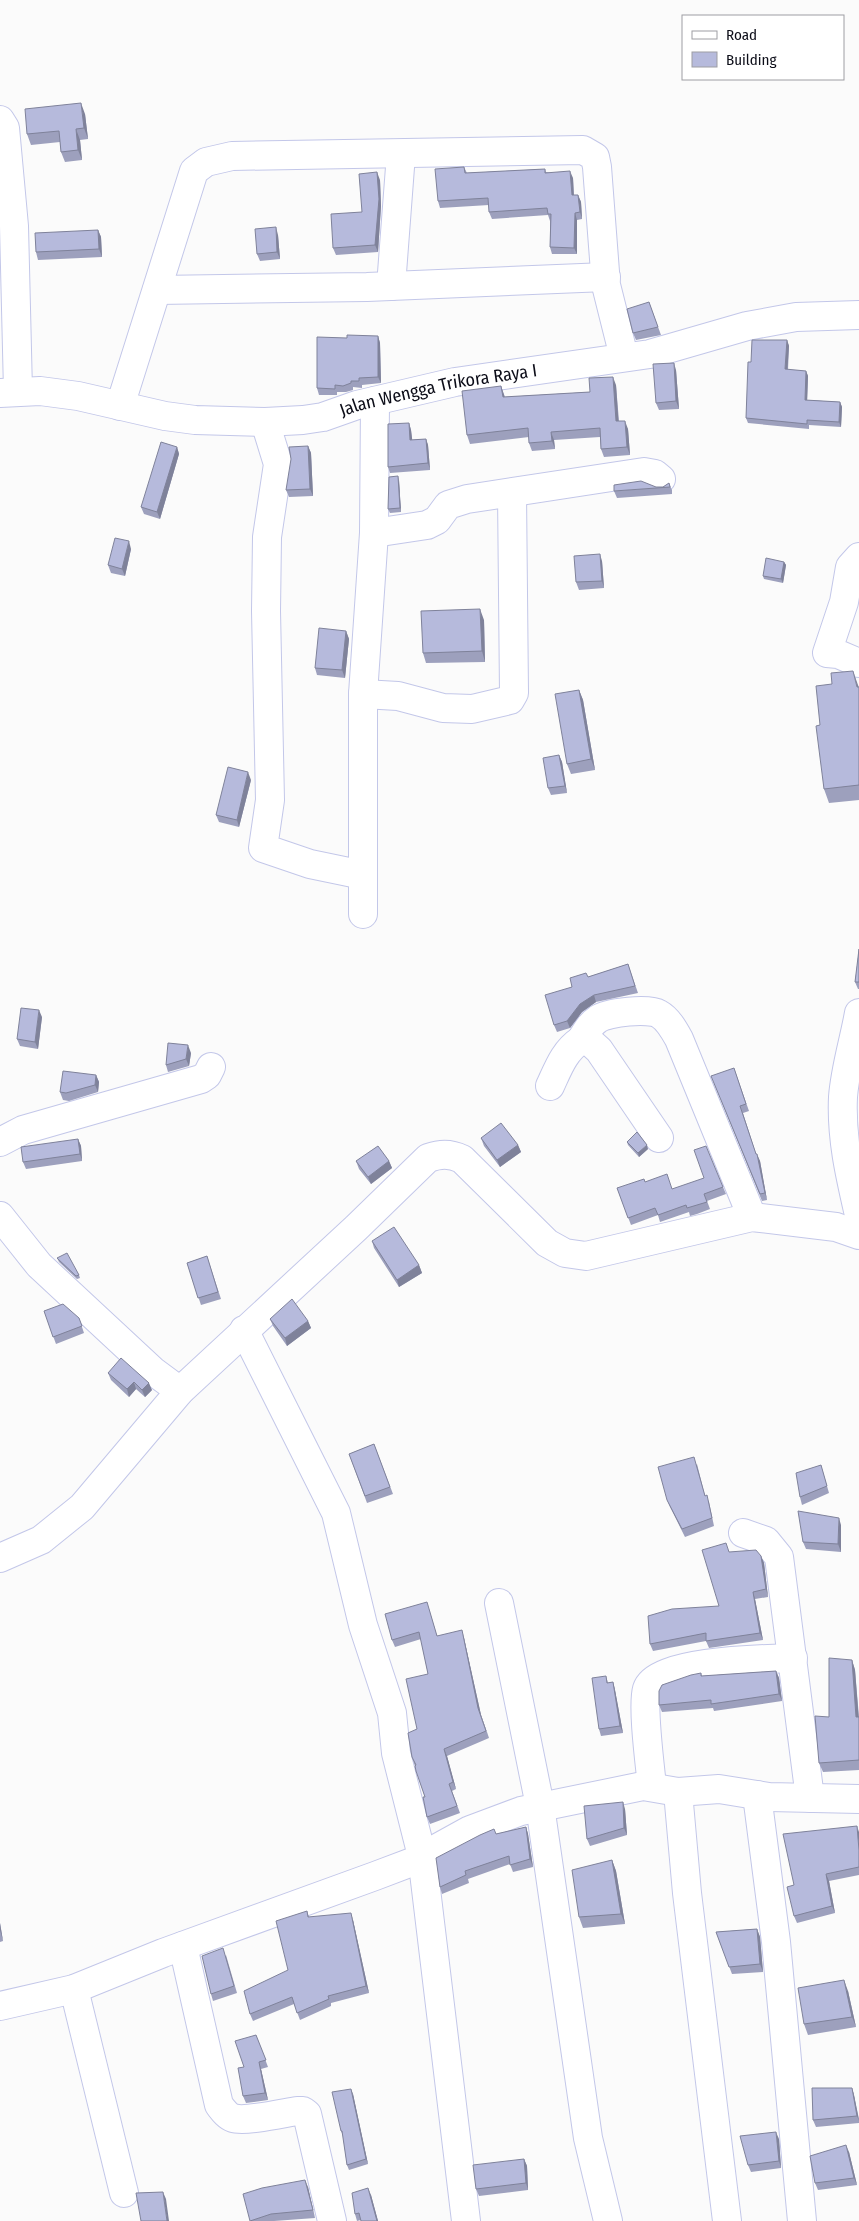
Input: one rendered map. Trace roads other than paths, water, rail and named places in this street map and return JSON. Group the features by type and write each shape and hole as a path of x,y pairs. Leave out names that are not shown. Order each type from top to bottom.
{"street":[{"path":"0,120 5,128 14,226 9,392"},
{"path":"120,406 194,171 206,162 232,156 583,150 595,158 597,167 606,277 624,356"},
{"path":"391,286 401,154"},
{"path":"157,290 391,286 606,277"},
{"name":"Jalan Wengga Trikora Raya I","path":"9,392 40,391 78,396 195,420 265,422 323,417 357,404 455,382 624,356 650,354 747,326 796,317 859,315"},
{"path":"363,914 363,694 374,533 375,401"},
{"path":"265,422 278,464 267,537 266,611 270,800 263,848 310,864 364,875"},
{"path":"374,533 426,525 437,520 448,505 456,502 644,472 655,474 661,479"},
{"path":"363,694 398,696 442,708 472,709 512,698 514,693 512,494"},
{"path":"859,557 850,567 844,602 827,653 838,654 859,663"},
{"path":"550,1086 564,1056 573,1045 581,1040 591,1024 607,1014 650,1010 659,1014 667,1021 678,1039 752,1217"},
{"path":"859,1013 843,1095 843,1128 846,1158 859,1215"},
{"path":"581,1040 589,1041 599,1050 659,1138"},
{"path":"3,1132 23,1130 201,1079 207,1075 211,1067"},
{"path":"0,1558 41,1540 82,1507 180,1391 356,1228 423,1162 439,1154 452,1155 471,1166 547,1243 566,1253 586,1256 752,1217 836,1227 859,1235"},
{"path":"0,1216 39,1265 153,1371 180,1391"},
{"path":"244,1330 336,1513 364,1625 392,1712 396,1753 422,1856 466,2221"},
{"path":"743,1533 766,1541 779,1557 810,1798"},
{"path":"499,1603 540,1806 588,2138 608,2221"},
{"path":"652,1786 646,1712 647,1690 655,1678 674,1670 742,1659 793,1658"},
{"path":"0,2006 74,1989 183,1946 375,1876 422,1856 470,1830 540,1806 609,1791 652,1786 678,1792 719,1789 757,1795 859,1799"},
{"path":"678,1792 687,1893 727,2221"},
{"path":"757,1795 776,1942 802,2221"},
{"path":"183,1946 219,2105 225,2113 234,2119 263,2117 297,2111 303,2111 307,2114 332,2221"},
{"path":"74,1989 124,2193"}]}
